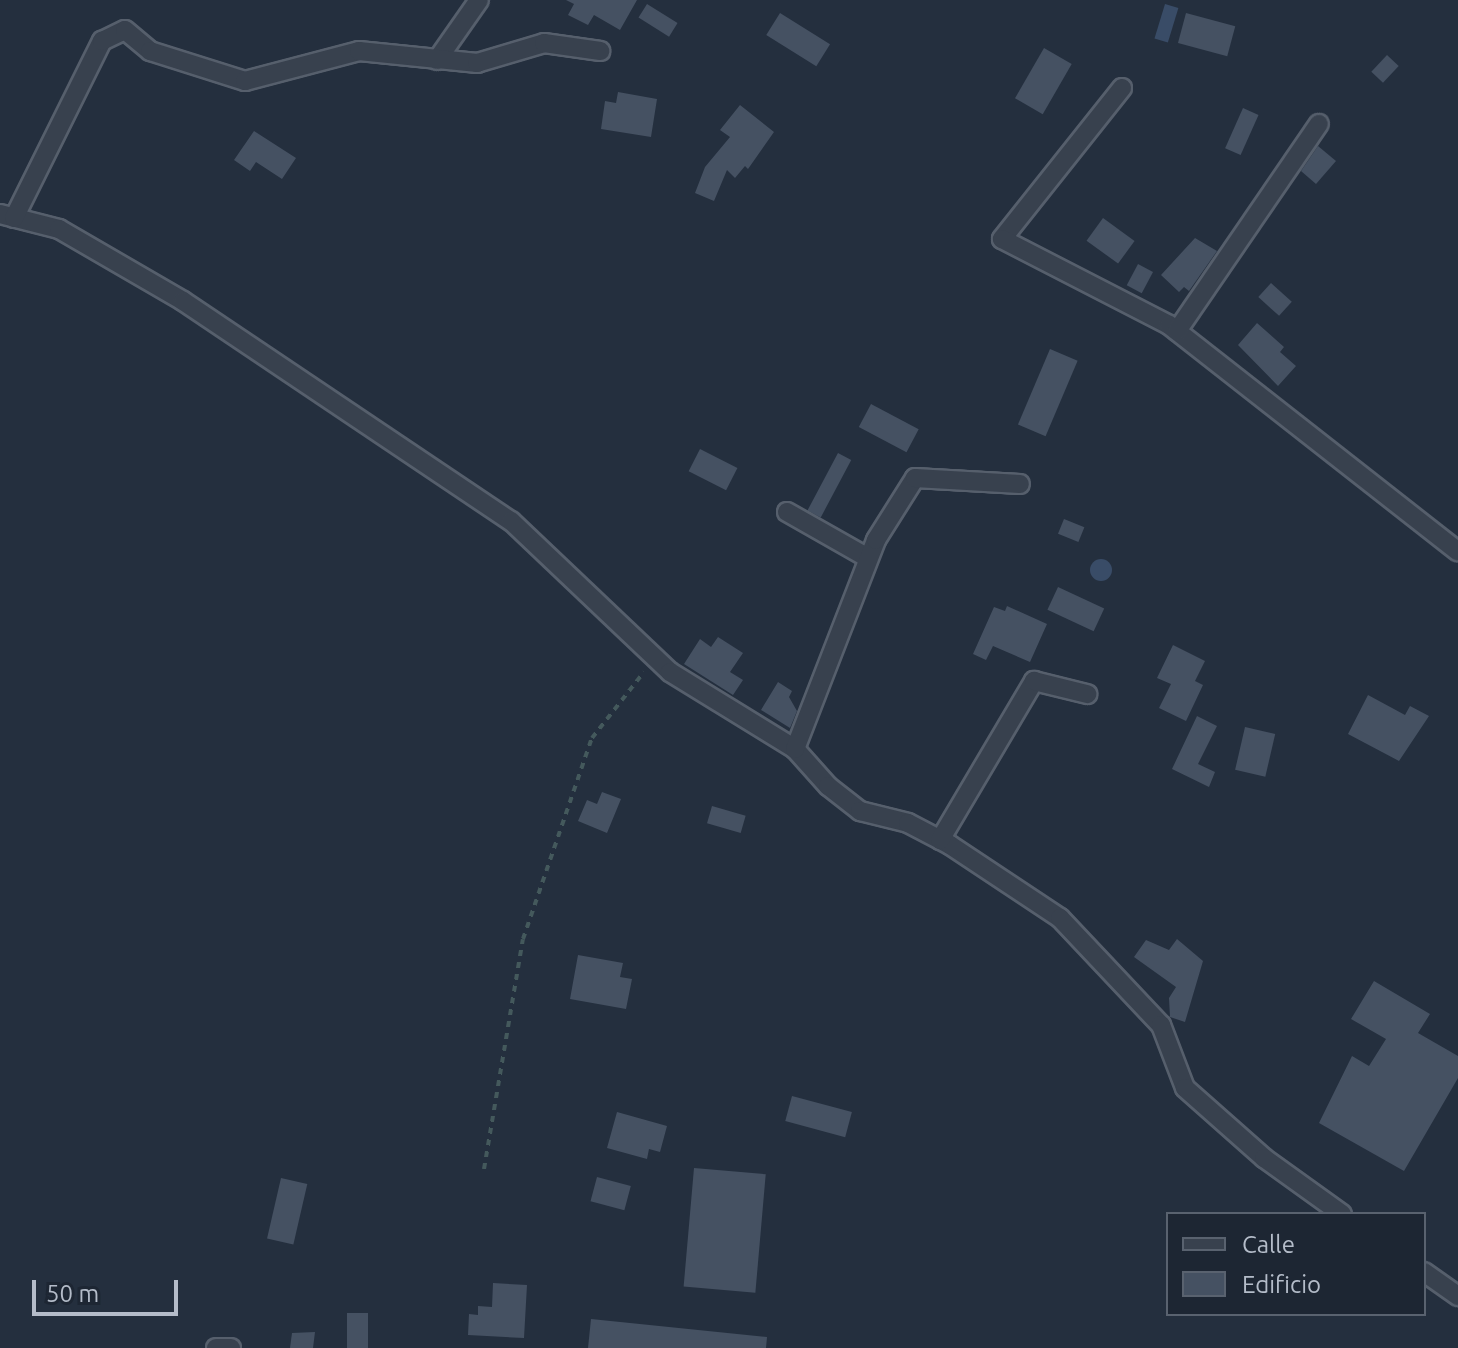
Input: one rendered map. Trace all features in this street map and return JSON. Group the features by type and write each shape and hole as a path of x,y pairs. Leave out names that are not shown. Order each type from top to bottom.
{"street":[{"path":"437,60 479,0"},
{"path":"600,51 544,43 477,63 359,51 245,81 150,51 125,30 102,41 7,216 59,229 183,301 511,521 655,658 795,749 828,786 860,811 908,823 940,840 1060,918 1161,1025 1185,1088 1264,1158 1339,1212"},
{"path":"1122,88 1002,239 1177,331 1458,552"},
{"path":"1177,331 1319,124"},
{"path":"795,749 868,558 915,478 1020,484"},
{"path":"787,512 868,558"},
{"path":"940,840 1034,681 1087,694"},
{"path":"1426,1273 1458,1296"},
{"path":"216,1348 231,1348"}],"path":[{"path":"484,1169 523,939 592,738 655,658"}],"water":[{"path":"1165,4 1178,8 1168,43 1154,38"},
{"path":"1097,559 1105,559 1112,570 1105,581 1097,581 1090,574 1090,566"}],"building":[{"path":"566,0 637,0 620,30 594,15 588,25 568,15 574,4"},
{"path":"647,4 678,23 669,37 639,18"},
{"path":"780,13 830,44 816,66 766,35"},
{"path":"1186,13 1235,26 1227,56 1178,43"},
{"path":"1044,48 1072,64 1043,114 1015,98"},
{"path":"1387,55 1399,66 1383,83 1371,72"},
{"path":"618,92 657,99 651,137 601,129 605,101 616,103"},
{"path":"740,105 774,132 748,169 745,166 735,178 727,170 714,201 695,193 705,167 730,137 720,130"},
{"path":"1243,108 1259,115 1241,155 1225,148"},
{"path":"254,131 296,158 282,179 256,162 250,171 234,160"},
{"path":"1318,146 1336,161 1316,184 1301,171"},
{"path":"1103,218 1135,241 1118,264 1087,241"},
{"path":"1195,238 1217,251 1189,291 1184,287 1179,292 1161,275"},
{"path":"1138,264 1153,272 1142,293 1127,285"},
{"path":"1271,283 1292,302 1279,316 1258,297"},
{"path":"1257,323 1284,347 1280,352 1296,366 1278,386 1238,345"},
{"path":"1050,349 1078,361 1046,436 1018,424"},
{"path":"871,404 919,429 906,452 859,427"},
{"path":"700,449 737,468 726,490 689,471"},
{"path":"838,453 851,460 821,517 807,510"},
{"path":"1064,519 1084,527 1078,542 1058,534"},
{"path":"1058,587 1104,609 1094,631 1047,610"},
{"path":"1007,606 1047,624 1030,662 993,646 986,660 973,654 994,607 1005,611"},
{"path":"718,637 743,653 730,672 743,680 733,695 684,664 700,639 711,647"},
{"path":"1173,645 1205,661 1195,681 1203,685 1186,721 1159,708 1171,684 1157,678"},
{"path":"778,682 792,691 789,697 797,711 790,728 761,710"},
{"path":"1368,695 1405,715 1410,706 1429,716 1399,761 1348,734"},
{"path":"1197,716 1217,726 1198,764 1215,772 1209,787 1172,769"},
{"path":"1245,727 1275,734 1265,777 1235,770"},
{"path":"602,792 621,799 607,833 578,821 587,800 597,804"},
{"path":"712,806 746,816 741,833 707,823"},
{"path":"1177,939 1203,961 1185,1022 1170,1017 1169,998 1176,987 1134,957 1146,940 1169,950"},
{"path":"578,955 623,963 620,977 632,979 626,1009 570,999"},
{"path":"1374,981 1430,1014 1418,1033 1458,1056 1458,1078 1404,1171 1319,1123 1352,1056 1369,1066 1386,1039 1351,1019"},
{"path":"792,1096 852,1112 845,1137 785,1121"},
{"path":"617,1112 667,1126 660,1152 649,1149 647,1159 607,1148"},
{"path":"694,1168 766,1174 755,1293 684,1287"},
{"path":"597,1177 631,1186 624,1210 591,1201"},
{"path":"281,1178 307,1184 293,1244 267,1238"},
{"path":"493,1283 527,1285 524,1338 468,1335 469,1314 478,1315 478,1306 492,1307"},
{"path":"347,1313 368,1313 368,1348 347,1348"},
{"path":"591,1319 767,1337 766,1348 588,1348"},
{"path":"315,1332 313,1348 290,1348 292,1333"}]}
